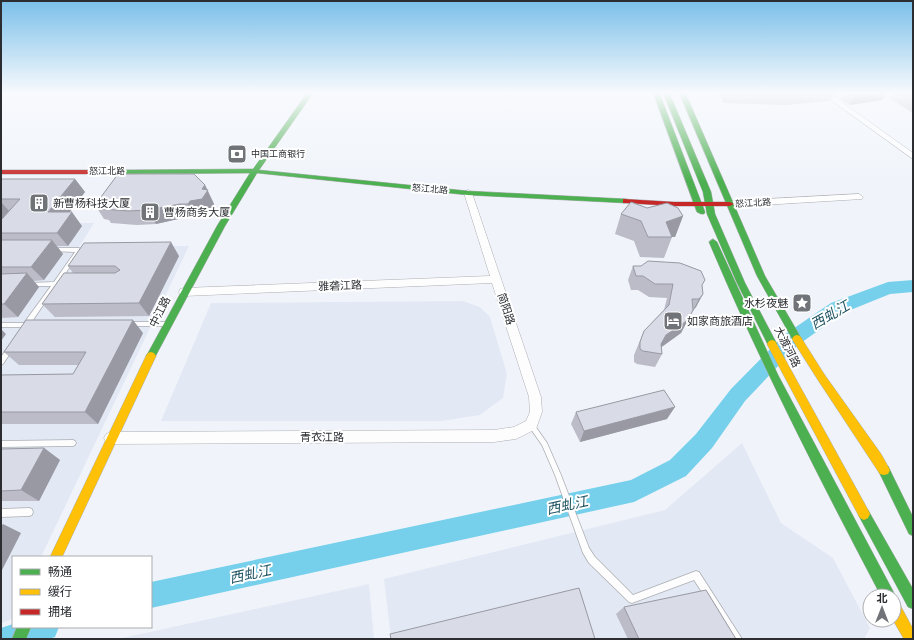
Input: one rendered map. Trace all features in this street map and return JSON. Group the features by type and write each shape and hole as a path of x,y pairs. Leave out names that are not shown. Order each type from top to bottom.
{"main road":[{"name":"中江路","path":"56,556 111,438 184,292 254,172 290,122"},
{"path":"667,122 733,293 758,349 884,588"},
{"name":"大渡河路","path":"678,122 707,192 711,214 741,283 781,362 913,602"},
{"name":"大渡河路","path":"695,122 761,276 803,350 877,458 901,503 913,530"},
{"path":"686,140 712,162"},
{"name":"怒江北路","path":"1,172 254,172 468,193 698,205 730,204"},
{"path":"902,623 911,639"},
{"path":"19,639 24,628"}],"street":[{"path":"864,122 913,157"},
{"name":"简阳路","path":"468,193 535,397 536,412 531,425"},
{"name":"怒江北路","path":"730,204 859,197"},
{"name":"雅砻江路","path":"184,292 496,279"},
{"name":"青衣江路","path":"111,438 494,436 516,433 531,425"}],"lane":[{"path":"22,331 79,250 48,250"},
{"path":"24,284 63,284"},
{"path":"121,324 168,324"},
{"path":"1,325 34,325"},
{"path":"1,362 14,343"},
{"path":"531,425 544,443 558,475 575,524 592,560 632,599 696,575 738,639"},
{"path":"1,444 74,443"},
{"path":"1,513 29,512"}],"shaded area":[{"path":"94,223 79,247 189,246 41,556 12,556 12,617 10,620 1,623 1,224"},
{"path":"463,301 480,307 490,317 507,374 503,398 480,415 442,421 161,421 211,303"},
{"path":"742,443 781,523 833,558 862,613 862,628 870,628 864,639 391,639 384,579 665,510"},
{"path":"369,584 374,639 118,639"}],"building":[{"path":"118,174 194,174 205,185 202,189 208,190 202,199 190,201 188,204 148,210 129,211 102,209 105,207 95,205"},
{"path":"1,179 75,179 48,212 72,212 57,233 1,233 1,220 20,199 1,199"},
{"path":"631,202 647,208 667,203 678,208 683,216 666,222 672,237 648,237 641,221 621,214"},
{"path":"1,240 52,240 31,267 1,267"},
{"path":"171,242 139,303 42,304 64,273 115,273 120,270 115,266 68,266 84,243"},
{"path":"648,261 680,263 701,271 705,280 702,285 703,294 699,299 692,299 693,310 688,320 666,335 661,344 662,354 643,351 640,349 640,342 644,331 669,305 673,284 655,284 643,276 636,276 633,266 641,266"},
{"path":"27,273 4,304 1,304 1,274"},
{"path":"26,320 133,320 85,412 1,412 1,375 73,374 86,352 4,352"},
{"path":"664,390 675,407 584,431 576,412"},
{"path":"44,448 21,490 1,491 1,449"},
{"path":"579,588 595,639 391,639 390,634"},
{"path":"706,590 736,639 639,639 624,607"}],"waterway":[{"name":"西虬江","path":"152,595 634,491 678,468 704,441 738,395 791,340 837,308 888,288 913,286"},
{"name":"西虬江","path":"8,639 42,628"}],"traffic: fast":[{"path":"151,356 221,226 263,158 289,122"},
{"path":"667,122 701,212"},
{"path":"678,122 707,192 711,214 741,283 772,344"},
{"path":"695,122 761,276 797,339"},
{"path":"119,172 254,171 468,193 626,201"},
{"path":"713,242 732,287 774,377 884,588"},
{"path":"884,470 913,530"},
{"path":"864,514 913,602"},
{"path":"19,639 24,628"}],"traffic: slow":[{"path":"797,339 884,470"},
{"path":"772,344 864,514"},
{"path":"56,556 151,356"},
{"path":"902,623 911,639"}],"traffic: jam":[{"path":"1,172 119,172"},
{"path":"626,201 674,204 730,204"}],"place":[{"name":"中国工商银行","path":"237,154"},
{"name":"新曹杨科技大厦","path":"39,203"},
{"name":"曹杨商务大厦","path":"150,212"},
{"name":"水杉夜魅","path":"802,303"},
{"name":"如家商旅酒店","path":"673,321"}]}
